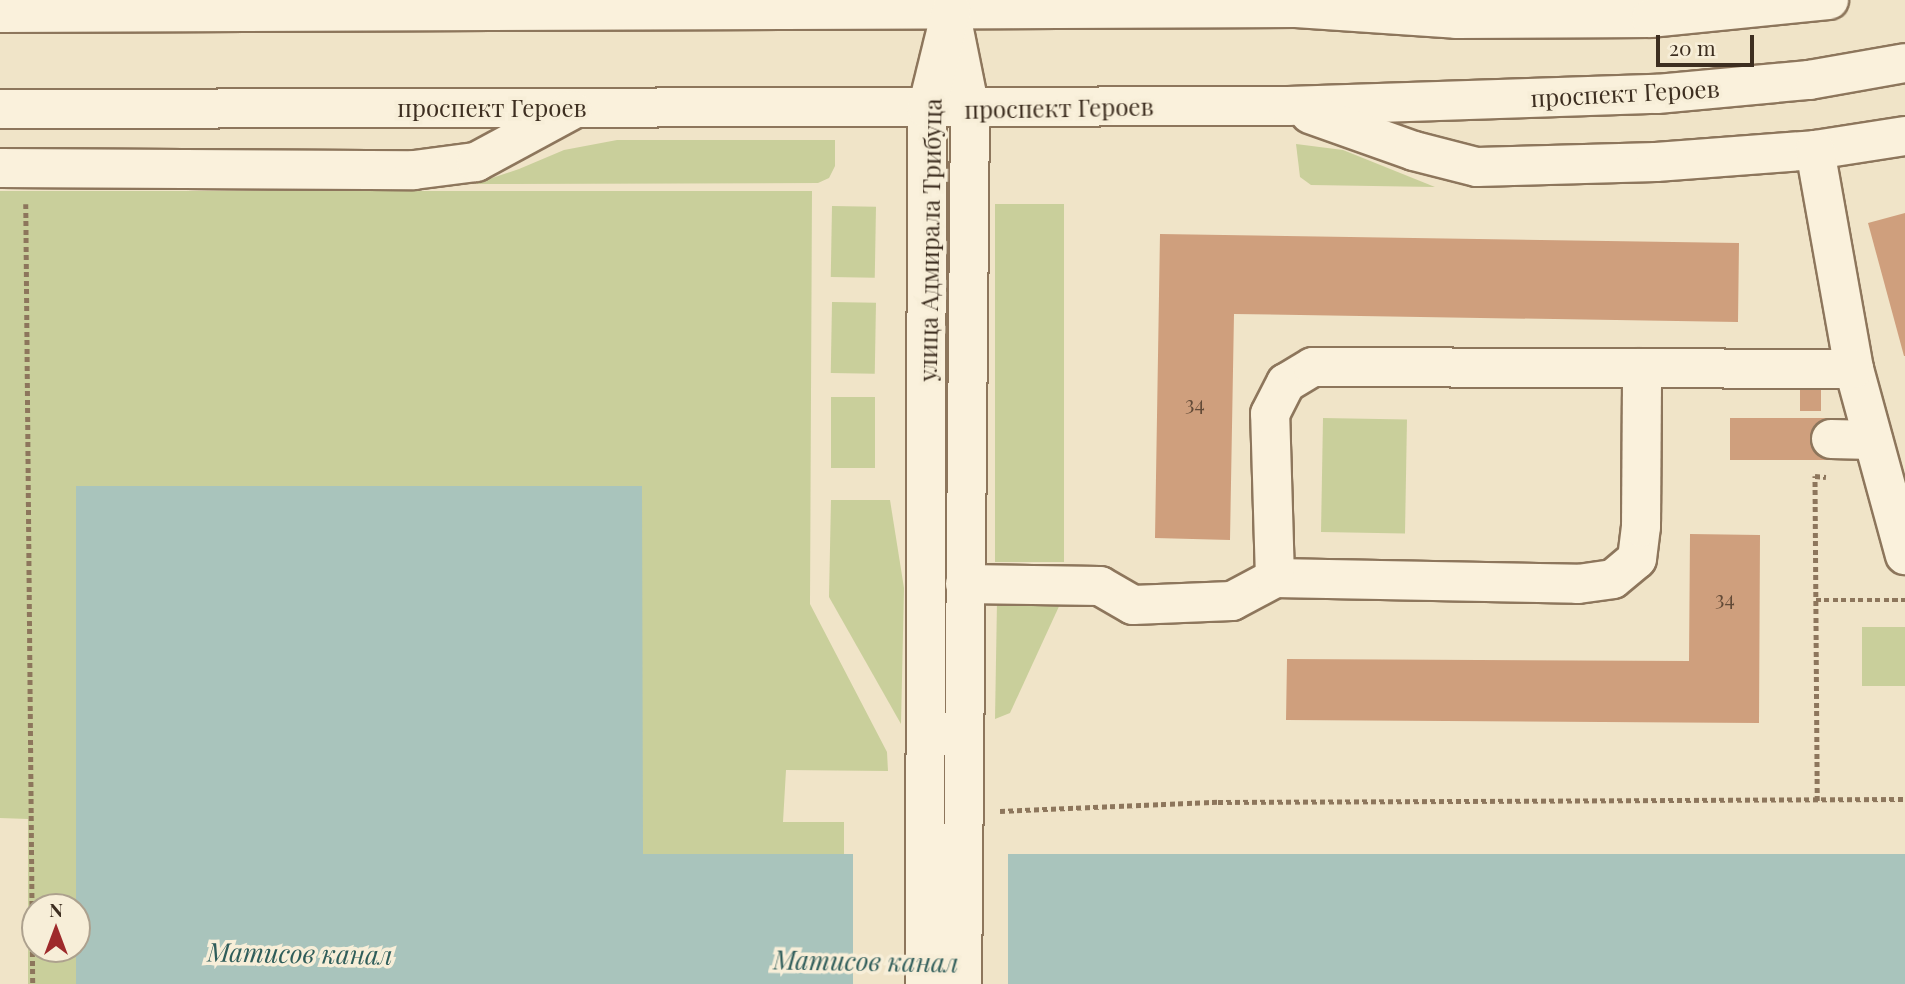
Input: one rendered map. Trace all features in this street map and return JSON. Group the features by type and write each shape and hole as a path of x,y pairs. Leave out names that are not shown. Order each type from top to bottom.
{"street":[{"path":"0,13 568,6 951,12 1308,4 1456,19 1651,18 1829,0"},
{"name":"улица Адмирала Трибуца","path":"925,984 961,824 927,108 951,12"},
{"name":"улица Адмирала Трибуца","path":"951,12 970,109 961,824 962,984"},
{"name":"проспект Героев","path":"0,109 970,109 1288,106 1657,94 1809,80 1905,64"},
{"path":"1288,106 1414,151 1477,167 1656,162 1815,150 1905,136"},
{"path":"13,180 414,170 476,162 575,108"},
{"path":"1815,150 1854,369 1905,555"},
{"path":"1275,578 1270,414 1286,383 1313,367 1854,369"},
{"path":"965,584 1100,586 1133,605 1232,601 1275,578 1578,584 1613,579 1637,559 1641,527 1642,368"},
{"path":"1831,439 1873,440"}],"path":[{"path":"13,180 33,984"},
{"path":"1818,801 1815,477 1829,477"},
{"path":"1816,600 1905,600"},
{"path":"961,824 1218,802 1905,799"}],"green space":[{"path":"617,140 835,140 835,166 829,178 818,183 474,184 564,150"},
{"path":"1296,144 1343,150 1435,187 1311,185 1300,177"},
{"path":"0,191 812,191 810,604 887,752 888,771 786,770 783,822 844,822 844,854 642,854 642,486 76,486 76,893 28,893 28,819 0,818"},
{"path":"995,204 1064,204 1064,562 995,562"},
{"path":"832,206 876,207 875,278 831,277"},
{"path":"832,302 876,303 875,374 831,373"},
{"path":"831,397 875,397 875,468 831,468"},
{"path":"1323,418 1407,419 1405,533 1321,532"},
{"path":"831,500 890,500 904,588 901,724 829,597"},
{"path":"997,601 1061,602 1010,713 995,719"},
{"path":"1862,627 1905,627 1905,686 1862,686"},
{"path":"28,963 76,963 76,984 28,984"}],"water":[{"name":"Матисов канал","path":"76,486 642,486 643,854 1905,854 1905,984 76,984 76,963 91,963 91,893 76,893"}],"pier":[{"path":"853,849 1008,849 1008,984 853,984"}],"building":[{"path":"1905,213 1905,356 1904,356 1868,223"},
{"path":"1160,234 1739,243 1738,322 1234,314 1230,540 1155,538"},
{"path":"1800,388 1821,388 1821,411 1800,411"},
{"path":"1730,418 1831,418 1831,460 1730,460"},
{"path":"1690,534 1760,535 1759,723 1286,720 1287,659 1689,661"}]}
